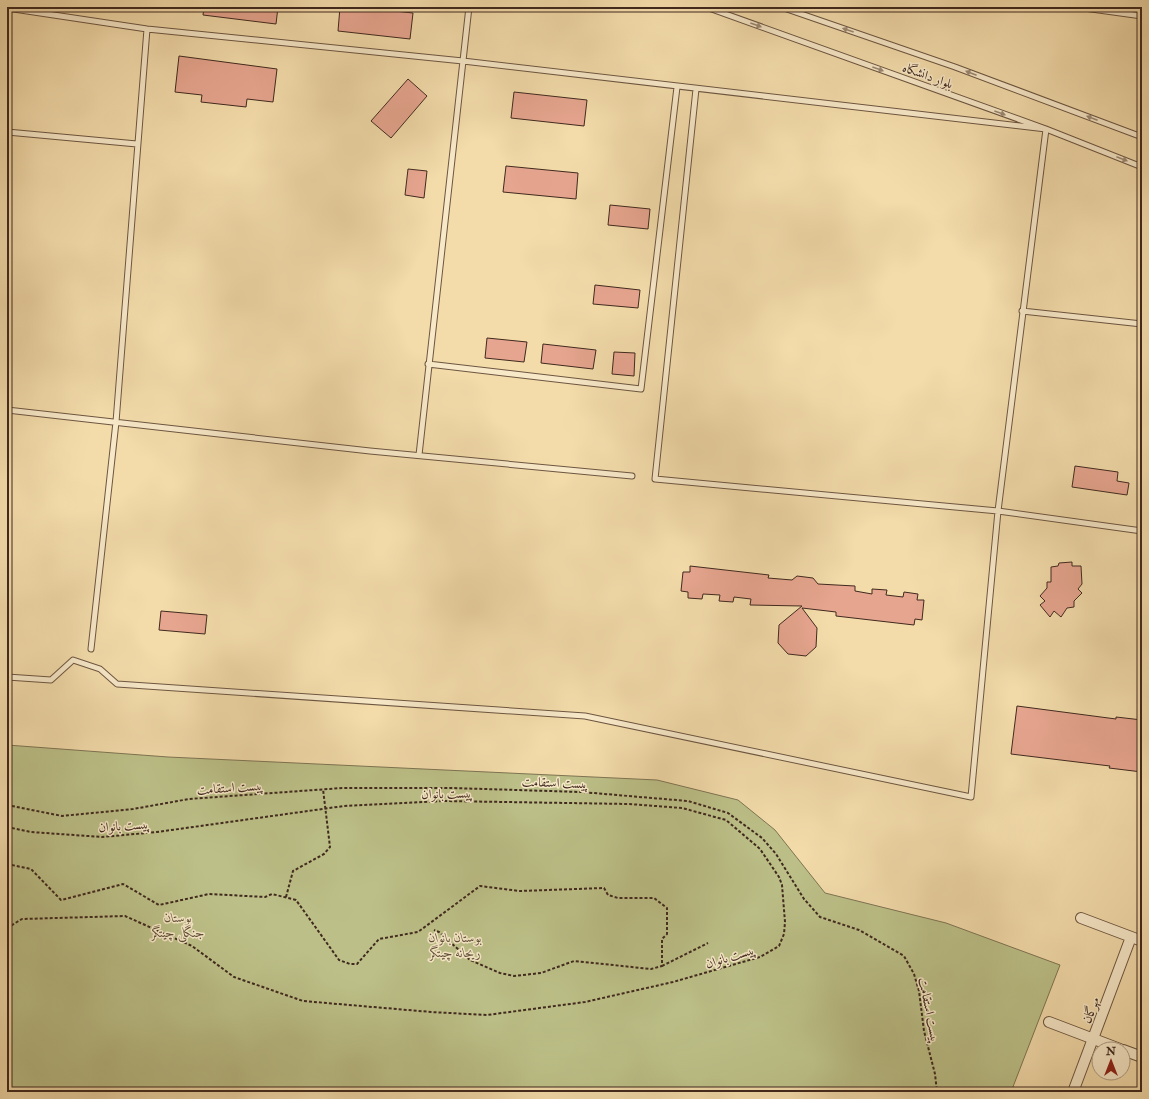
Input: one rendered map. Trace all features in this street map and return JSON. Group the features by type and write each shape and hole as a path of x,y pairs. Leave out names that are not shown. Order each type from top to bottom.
{"street":[{"path":"1081,918 1142,941"},
{"name":"مهرگان","path":"1073,1092 1131,936"},
{"path":"1049,1022 1098,1041"},
{"path":"1131,1053 1142,1057"}],"lane":[{"path":"419,455 469,7"},
{"name":"بلوار دانشگاه","path":"706,7 1046,129 1142,167"},
{"name":"بلوار دانشگاه","path":"781,7 798,10 1142,137"},
{"path":"1077,7 1142,16"},
{"path":"7,8 147,29 462,62 1046,129 998,511 971,797 585,716 117,684 100,669 73,660 51,680 7,677"},
{"path":"91,649 116,422 147,29"},
{"path":"428,364 641,389 677,87"},
{"path":"696,89 655,480 998,511 1142,531"},
{"path":"7,132 137,144"},
{"path":"1022,311 1142,324"},
{"path":"7,410 419,455 632,476"}],"path":[{"name":"پیست استقامت","path":"7,805 62,816 134,809 189,799 323,790 452,788 581,792 688,801 728,813 762,838 776,854 804,899 820,917 858,930 904,956 914,974 919,991 924,1031 935,1074 937,1092"},
{"path":"286,897 293,871 324,854 330,847 323,790"},
{"name":"پیست بانوان","path":"7,827 31,832 102,837 157,832 326,809 443,801 622,804 682,808 726,820 760,849 779,877 783,894 784,934 779,946 760,957 673,982 585,1002 487,1015 431,1012 303,1001 234,977 192,946 125,916 22,919 7,928"},
{"path":"7,864 31,869 61,900 123,884 159,905 209,894 265,897 272,894 286,897 296,900 339,960 350,964 357,964 379,939 418,932 480,886 520,891 604,888 608,895 618,898 654,898 667,908 667,934 662,939 662,966"},
{"path":"434,930 439,932 470,960 500,973 514,976 541,973 574,961 651,969 662,966 708,943"}],"green space":[{"name":"بوستان جنگلی چیتگر","path":"7,745 168,757 657,780 738,800 775,830 825,893 946,923 1060,965 1011,1092 7,1092"}],"building":[{"path":"204,7 278,7 276,24 203,15"},
{"path":"340,7 358,7 413,13 410,39 338,31"},
{"path":"179,56 277,69 273,102 247,99 246,107 201,102 202,95 175,92"},
{"path":"408,79 427,96 391,138 371,121"},
{"path":"514,92 587,100 584,126 511,118"},
{"path":"506,166 578,173 576,199 503,192"},
{"path":"408,169 427,171 424,198 405,195"},
{"path":"610,205 650,209 648,229 608,225"},
{"path":"595,285 640,290 638,308 593,304"},
{"path":"487,338 527,342 524,362 485,358"},
{"path":"543,344 596,350 593,369 541,363"},
{"path":"614,352 635,353 634,376 612,374"},
{"path":"1075,466 1118,472 1117,481 1129,483 1127,495 1072,487"},
{"path":"1072,562 1072,566 1081,566 1082,584 1078,589 1082,593 1074,601 1074,607 1067,608 1061,617 1054,611 1050,617 1040,605 1045,601 1040,596 1047,588 1047,582 1051,582 1051,567 1058,566 1059,563"},
{"path":"690,566 769,575 768,578 792,580 797,576 813,578 818,584 855,586 855,591 872,594 872,589 887,590 886,595 903,597 904,592 918,594 917,600 924,600 922,620 915,619 914,625 836,616 836,612 802,608 817,628 816,647 806,656 788,654 778,643 779,625 802,606 750,605 751,599 734,597 733,602 719,601 720,595 703,594 702,599 688,598 688,592 681,591 683,572 690,572"},
{"path":"161,611 207,615 205,634 159,630"},
{"path":"1017,706 1116,719 1116,717 1142,720 1142,772 1109,768 1110,766 1011,754"}],"park label":[{"name":"بوستان بانوان ریحانه چیتگر","path":"455,944"}]}
